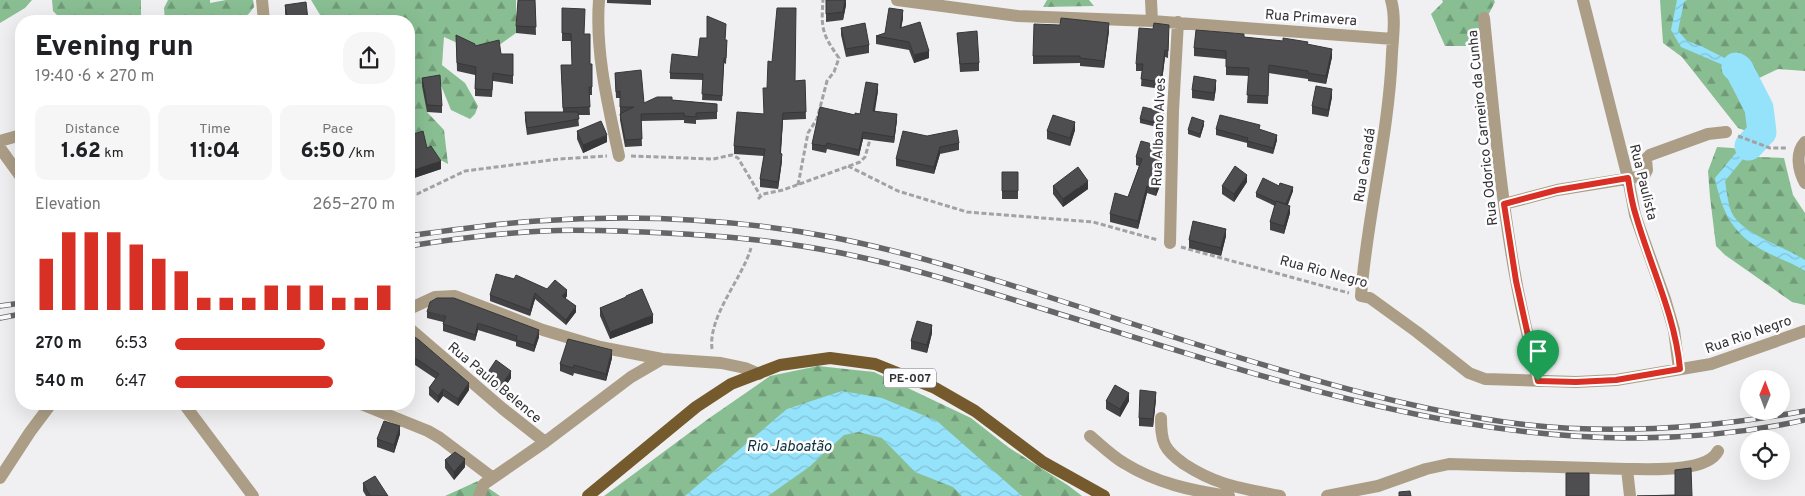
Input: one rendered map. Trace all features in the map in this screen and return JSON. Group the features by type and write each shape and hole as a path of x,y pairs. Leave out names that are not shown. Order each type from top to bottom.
{"main road":[{"name":"PE-007","path":"588,496 696,407 731,384 780,365 830,358 875,364 935,388 975,411 1043,462 1104,496"}],"street":[{"path":"262,0 263,15"},
{"path":"599,0 600,48 607,97 619,156"},
{"name":"Rua Primavera","path":"897,0 1018,16 1178,22 1393,39"},
{"path":"1151,0 1152,21"},
{"name":"Rua Canadá","path":"1361,296 1387,118 1394,21 1391,0"},
{"name":"Rua Paulista","path":"1583,0 1628,178 1635,215 1665,299 1674,330 1680,369"},
{"name":"Rua Odorico Carneiro da Cunha","path":"1484,18 1504,204 1516,281 1538,381"},
{"name":"Rua Albano Alves","path":"1170,243 1173,111 1178,22"},
{"path":"1504,204 1557,190 1644,176 1647,170 1646,159 1650,155 1708,134 1726,132"},
{"path":"0,141 15,137"},
{"path":"1805,142 1800,147 1798,164 1805,183"},
{"path":"0,148 15,169"},
{"path":"415,306 435,297 454,296 575,340 662,359 721,363 746,368 759,374"},
{"name":"Rua Rio Negro","path":"1361,296 1370,298 1474,375 1485,379 1576,382 1616,380 1711,364 1805,331"},
{"name":"Rua Paulo Belence","path":"415,333 503,409 545,442 631,377 662,359"},
{"path":"0,478 46,410"},
{"path":"188,410 253,496"},
{"path":"375,410 434,435 493,478"},
{"path":"1160,418 1166,447 1193,470 1225,485 1280,496"},
{"path":"1090,436 1124,463 1158,480 1202,492 1228,496"},
{"path":"479,496 484,484 545,442"},
{"path":"1327,496 1378,486 1426,469 1449,464 1654,470 1691,466 1715,456 1718,451"},
{"path":"1627,469 1630,496"}],"path":[{"path":"798,185 808,133 817,120 827,81 834,72 839,58 821,26 823,0"},
{"path":"1726,132 1770,148"},
{"path":"415,194 464,171 559,158 619,156 713,159 732,155 738,158 759,197 860,162 865,157 872,134"},
{"name":"Rua Rio Negro","path":"848,166 898,191 967,212 1093,222 1361,296"},
{"path":"711,345 712,331 751,248"}],"green space":[{"path":"0,0 32,0 25,8 0,23"},
{"path":"52,0 141,0 141,15 57,15 53,11"},
{"path":"168,0 210,0 210,3 226,0 253,0 254,7 248,15 165,15 164,8"},
{"path":"311,0 516,0 516,33 498,46 473,50 444,37 442,65 465,83 478,106 475,114 470,119 451,110 440,83 427,112 444,130 448,164 426,152 423,139 415,134 415,15 320,15"},
{"path":"1047,0 1089,0 1094,6 1043,7"},
{"path":"1442,0 1494,0 1495,2 1472,46 1445,46 1431,14 1443,2"},
{"path":"1660,0 1805,0 1805,71 1778,69 1755,80 1774,141 1738,128 1682,57 1663,43"},
{"path":"1717,147 1733,148 1758,157 1784,158 1793,195 1805,213 1805,305 1792,302 1725,255 1716,246 1708,171"},
{"path":"818,366 874,372 971,418 1008,447 1082,496 604,496 770,376"},
{"path":"478,481 500,496 445,496"}],"water":[{"path":"1677,0 1687,0 1684,2 1678,31 1687,41 1742,67 1760,111 1764,137 1725,181 1731,211 1738,222 1746,228 1805,260 1805,271 1766,252 1745,238 1731,222 1721,202 1715,178 1734,155 1753,137 1751,111 1740,75 1737,71 1681,47 1671,30"},
{"name":"Rio Jaboatão","path":"842,391 882,398 937,421 1022,496 962,496 953,487 915,472 882,438 859,432 844,435 809,467 768,496 685,496 787,409"}],"building":[{"path":"518,0 535,0 536,27 516,26"},
{"path":"826,0 845,0 843,12 826,14"},
{"path":"306,2 307,15 287,15 285,5"},
{"path":"562,8 585,9 584,34 590,34 590,64 592,64 592,87 589,87 590,107 563,108 561,65 572,65 571,34 562,33"},
{"path":"777,8 796,8 795,81 805,80 806,112 783,113 780,153 782,154 778,182 760,179 765,149 734,146 737,112 764,114 763,88 767,88 768,61 772,62"},
{"path":"889,8 903,10 900,28 920,22 929,51 914,55 909,42 876,36 885,33"},
{"path":"707,16 726,24 726,58 724,58 722,96 702,94 703,74 670,73 672,54 698,57 700,38 707,38"},
{"path":"1061,18 1109,23 1104,61 1080,58 1080,56 1033,56 1034,24 1060,25"},
{"path":"865,23 869,45 846,49 841,28"},
{"path":"1154,23 1169,25 1168,51 1165,50 1161,82 1141,79 1143,64 1136,64 1139,28 1153,29"},
{"path":"1196,30 1244,34 1244,37 1283,41 1283,38 1308,42 1307,44 1332,49 1326,76 1269,65 1268,96 1247,95 1249,68 1226,67 1226,51 1194,48"},
{"path":"977,31 979,63 960,64 957,33"},
{"path":"456,35 475,44 475,46 499,40 501,54 513,54 513,76 493,73 492,90 475,89 476,67 457,63"},
{"path":"641,70 644,103 657,97 672,97 672,100 717,104 717,112 696,113 696,117 684,116 684,113 641,114 642,139 625,140 620,114 634,107 620,107 620,91 616,92 615,73"},
{"path":"440,75 442,106 427,105 422,78"},
{"path":"1194,76 1216,80 1214,93 1192,90"},
{"path":"866,82 878,84 873,111 897,114 894,137 863,132 859,150 827,143 826,146 812,144 820,107 855,115 855,113 860,114"},
{"path":"1316,86 1332,89 1328,110 1312,106"},
{"path":"1143,107 1164,112 1161,124 1140,119"},
{"path":"525,112 578,112 579,119 527,128"},
{"path":"1053,115 1075,122 1070,138 1047,131"},
{"path":"1220,115 1260,125 1259,129 1277,135 1273,148 1247,141 1248,138 1216,129"},
{"path":"1192,117 1204,121 1200,134 1188,130"},
{"path":"601,121 607,135 583,145 577,131"},
{"path":"957,130 959,143 940,147 934,167 896,159 903,131 927,136"},
{"path":"423,131 427,148 431,146 441,161 415,170 415,134"},
{"path":"1141,141 1163,147 1156,173 1161,175 1156,189 1147,186 1138,221 1110,214 1115,193 1128,197 1142,159 1136,157"},
{"path":"1235,166 1247,175 1234,194 1222,186"},
{"path":"1078,167 1088,181 1063,199 1053,186"},
{"path":"1002,172 1018,172 1018,191 1002,191"},
{"path":"1263,178 1279,186 1280,183 1293,187 1286,204 1276,202 1256,193"},
{"path":"1276,201 1290,206 1284,226 1270,222"},
{"path":"1193,221 1226,229 1221,248 1189,240"},
{"path":"496,274 514,279 516,275 547,289 555,280 567,290 562,296 576,306 566,320 535,293 530,310 490,295"},
{"path":"642,289 653,315 610,332 600,308"},
{"path":"437,298 454,298 539,330 534,345 516,340 517,336 478,323 475,335 443,324 446,316 427,312 430,302"},
{"path":"917,321 932,325 927,345 911,341"},
{"path":"415,337 469,383 458,399 443,389 438,396 429,388 439,374 415,358"},
{"path":"568,339 612,350 606,374 574,365 573,368 560,364"},
{"path":"496,360 511,371 501,386 486,375"},
{"path":"1115,385 1129,393 1120,409 1106,401"},
{"path":"1140,390 1156,392 1153,419 1139,418"},
{"path":"384,421 400,426 394,445 377,439"},
{"path":"455,452 465,459 454,472 445,460"},
{"path":"1691,468 1692,496 1637,496 1675,495 1675,470"},
{"path":"1566,473 1589,473 1589,496 1566,496"},
{"path":"375,476 388,496 370,496 363,483"},
{"path":"1410,491 1411,496 1399,496 1399,492"}],"waterway":[{"path":"1736,67 1739,69 1759,108 1762,132 1749,146"}],"railway":[{"path":"415,235 537,221 612,218 650,218 762,226 836,238 910,255 1295,374 1406,403 1482,418 1555,427 1627,429 1734,422 1805,411"},
{"path":"415,245 493,235 569,230 699,235 782,243 837,252 911,270 1235,368 1328,394 1422,415 1516,431 1611,438 1707,435 1805,420"},
{"path":"0,306 15,304"},
{"path":"0,318 15,315"}],"route":[{"path":"1628,178 1635,215 1674,330 1680,369 1616,380 1538,381 1516,281 1504,204 1557,190 1628,178"}]}
